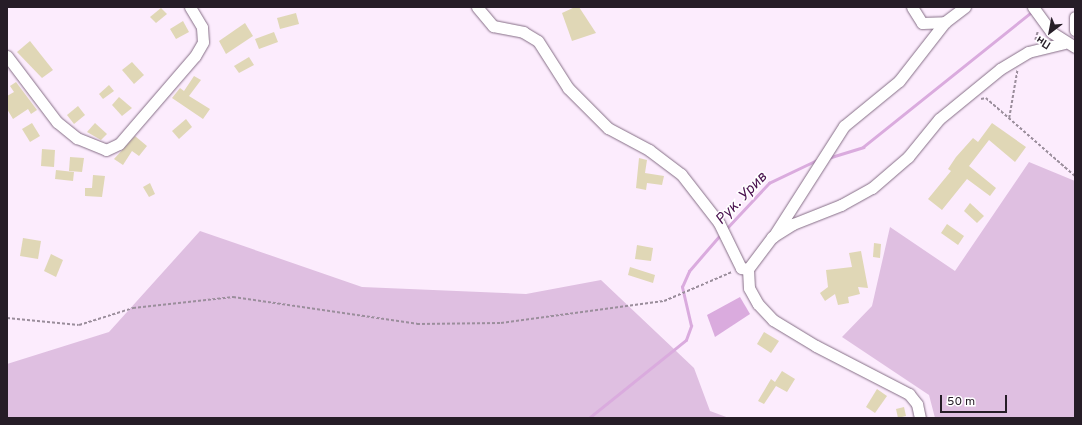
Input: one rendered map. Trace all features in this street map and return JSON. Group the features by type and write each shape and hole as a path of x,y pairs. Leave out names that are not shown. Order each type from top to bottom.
{"street":[{"path":"7,56 57,122 77,138 106,150 119,144 195,56 203,42 202,27 190,7"},
{"path":"477,7 493,26 523,32 538,41 573,93 617,134 649,150 681,174 719,223 730,245 745,269 749,288 773,320 816,346 909,394 918,404 920,418"},
{"path":"912,7 922,23 925,44"},
{"path":"745,269 772,238 821,164 826,153 844,126 899,81 925,44 945,22 965,7"},
{"path":"1033,7 1041,17 1070,45"},
{"path":"1075,17 1075,30"},
{"path":"922,23 945,22"},
{"path":"772,238 793,224 841,205 872,188 908,157 939,119 1000,68 1028,52 1070,45"}],"path":[{"path":"979,99 986,98 1075,176"},
{"path":"7,318 79,325 133,308 233,297 417,324 501,323 664,301 745,269"}],"shaded area":[{"path":"1029,162 1075,181 1075,418 935,418 929,395 842,337 872,306 890,227 955,271"},
{"path":"200,231 362,287 526,294 601,280 694,368 710,411 729,418 7,418 7,364 109,332"},
{"path":"740,297 750,314 715,337 707,315"}],"building":[{"path":"575,7 579,7 596,33 572,41 562,13"},
{"path":"161,8 167,14 156,23 150,17"},
{"path":"296,13 299,24 280,29 277,18"},
{"path":"183,21 189,32 176,39 170,29"},
{"path":"245,23 253,36 226,54 219,41"},
{"path":"274,32 278,42 259,49 255,39"},
{"path":"30,41 53,70 42,78 17,52"},
{"path":"249,57 254,65 239,73 234,66"},
{"path":"132,62 144,75 134,84 122,70"},
{"path":"194,76 201,80 189,96 210,109 203,119 172,98 180,88 184,91"},
{"path":"16,82 37,110 31,114 28,109 13,119 7,109 7,96 14,92 10,86"},
{"path":"109,85 114,91 103,99 99,94"},
{"path":"119,97 132,108 122,116 112,105"},
{"path":"78,106 85,115 74,124 67,115"},
{"path":"186,119 192,127 179,139 172,131"},
{"path":"32,123 40,136 30,142 22,129"},
{"path":"95,123 107,134 101,140 87,132"},
{"path":"992,123 1026,147 1015,162 989,140 969,166 996,188 990,196 967,179 942,210 928,199 951,171 948,169 956,157 973,138 978,142"},
{"path":"135,136 147,146 139,156 132,151 123,165 114,159"},
{"path":"42,149 55,150 54,167 41,166"},
{"path":"70,157 84,158 82,172 69,171"},
{"path":"639,158 647,160 645,173 664,176 662,185 647,183 646,190 636,188"},
{"path":"56,170 74,172 73,181 55,179"},
{"path":"93,175 105,176 102,197 85,196 85,188 92,188"},
{"path":"150,183 155,194 149,197 143,187"},
{"path":"970,203 984,216 977,223 964,211"},
{"path":"947,224 964,236 958,245 941,233"},
{"path":"23,238 41,241 38,259 20,256"},
{"path":"874,243 881,244 880,258 873,257"},
{"path":"637,245 653,248 651,261 635,259"},
{"path":"861,251 868,288 858,287 860,294 848,297 849,303 838,305 835,294 825,301 820,293 828,287 826,270 852,267 849,253"},
{"path":"51,254 63,260 56,277 44,271"},
{"path":"630,267 655,275 653,283 628,275"},
{"path":"764,332 779,341 771,353 757,344"},
{"path":"782,371 795,379 787,392 776,386 764,404 758,401 771,379 775,382"},
{"path":"877,389 887,396 875,413 866,407"},
{"path":"904,407 906,416 898,418 896,409"}],"waterway":[{"name":"Рук. Урив","path":"828,158 863,147 1033,11"},
{"name":"Рук. Урив","path":"726,229 769,183 819,159"},
{"name":"Рук. Урив","path":"589,418 686,340 691,326 682,287 689,271 721,234"}]}
